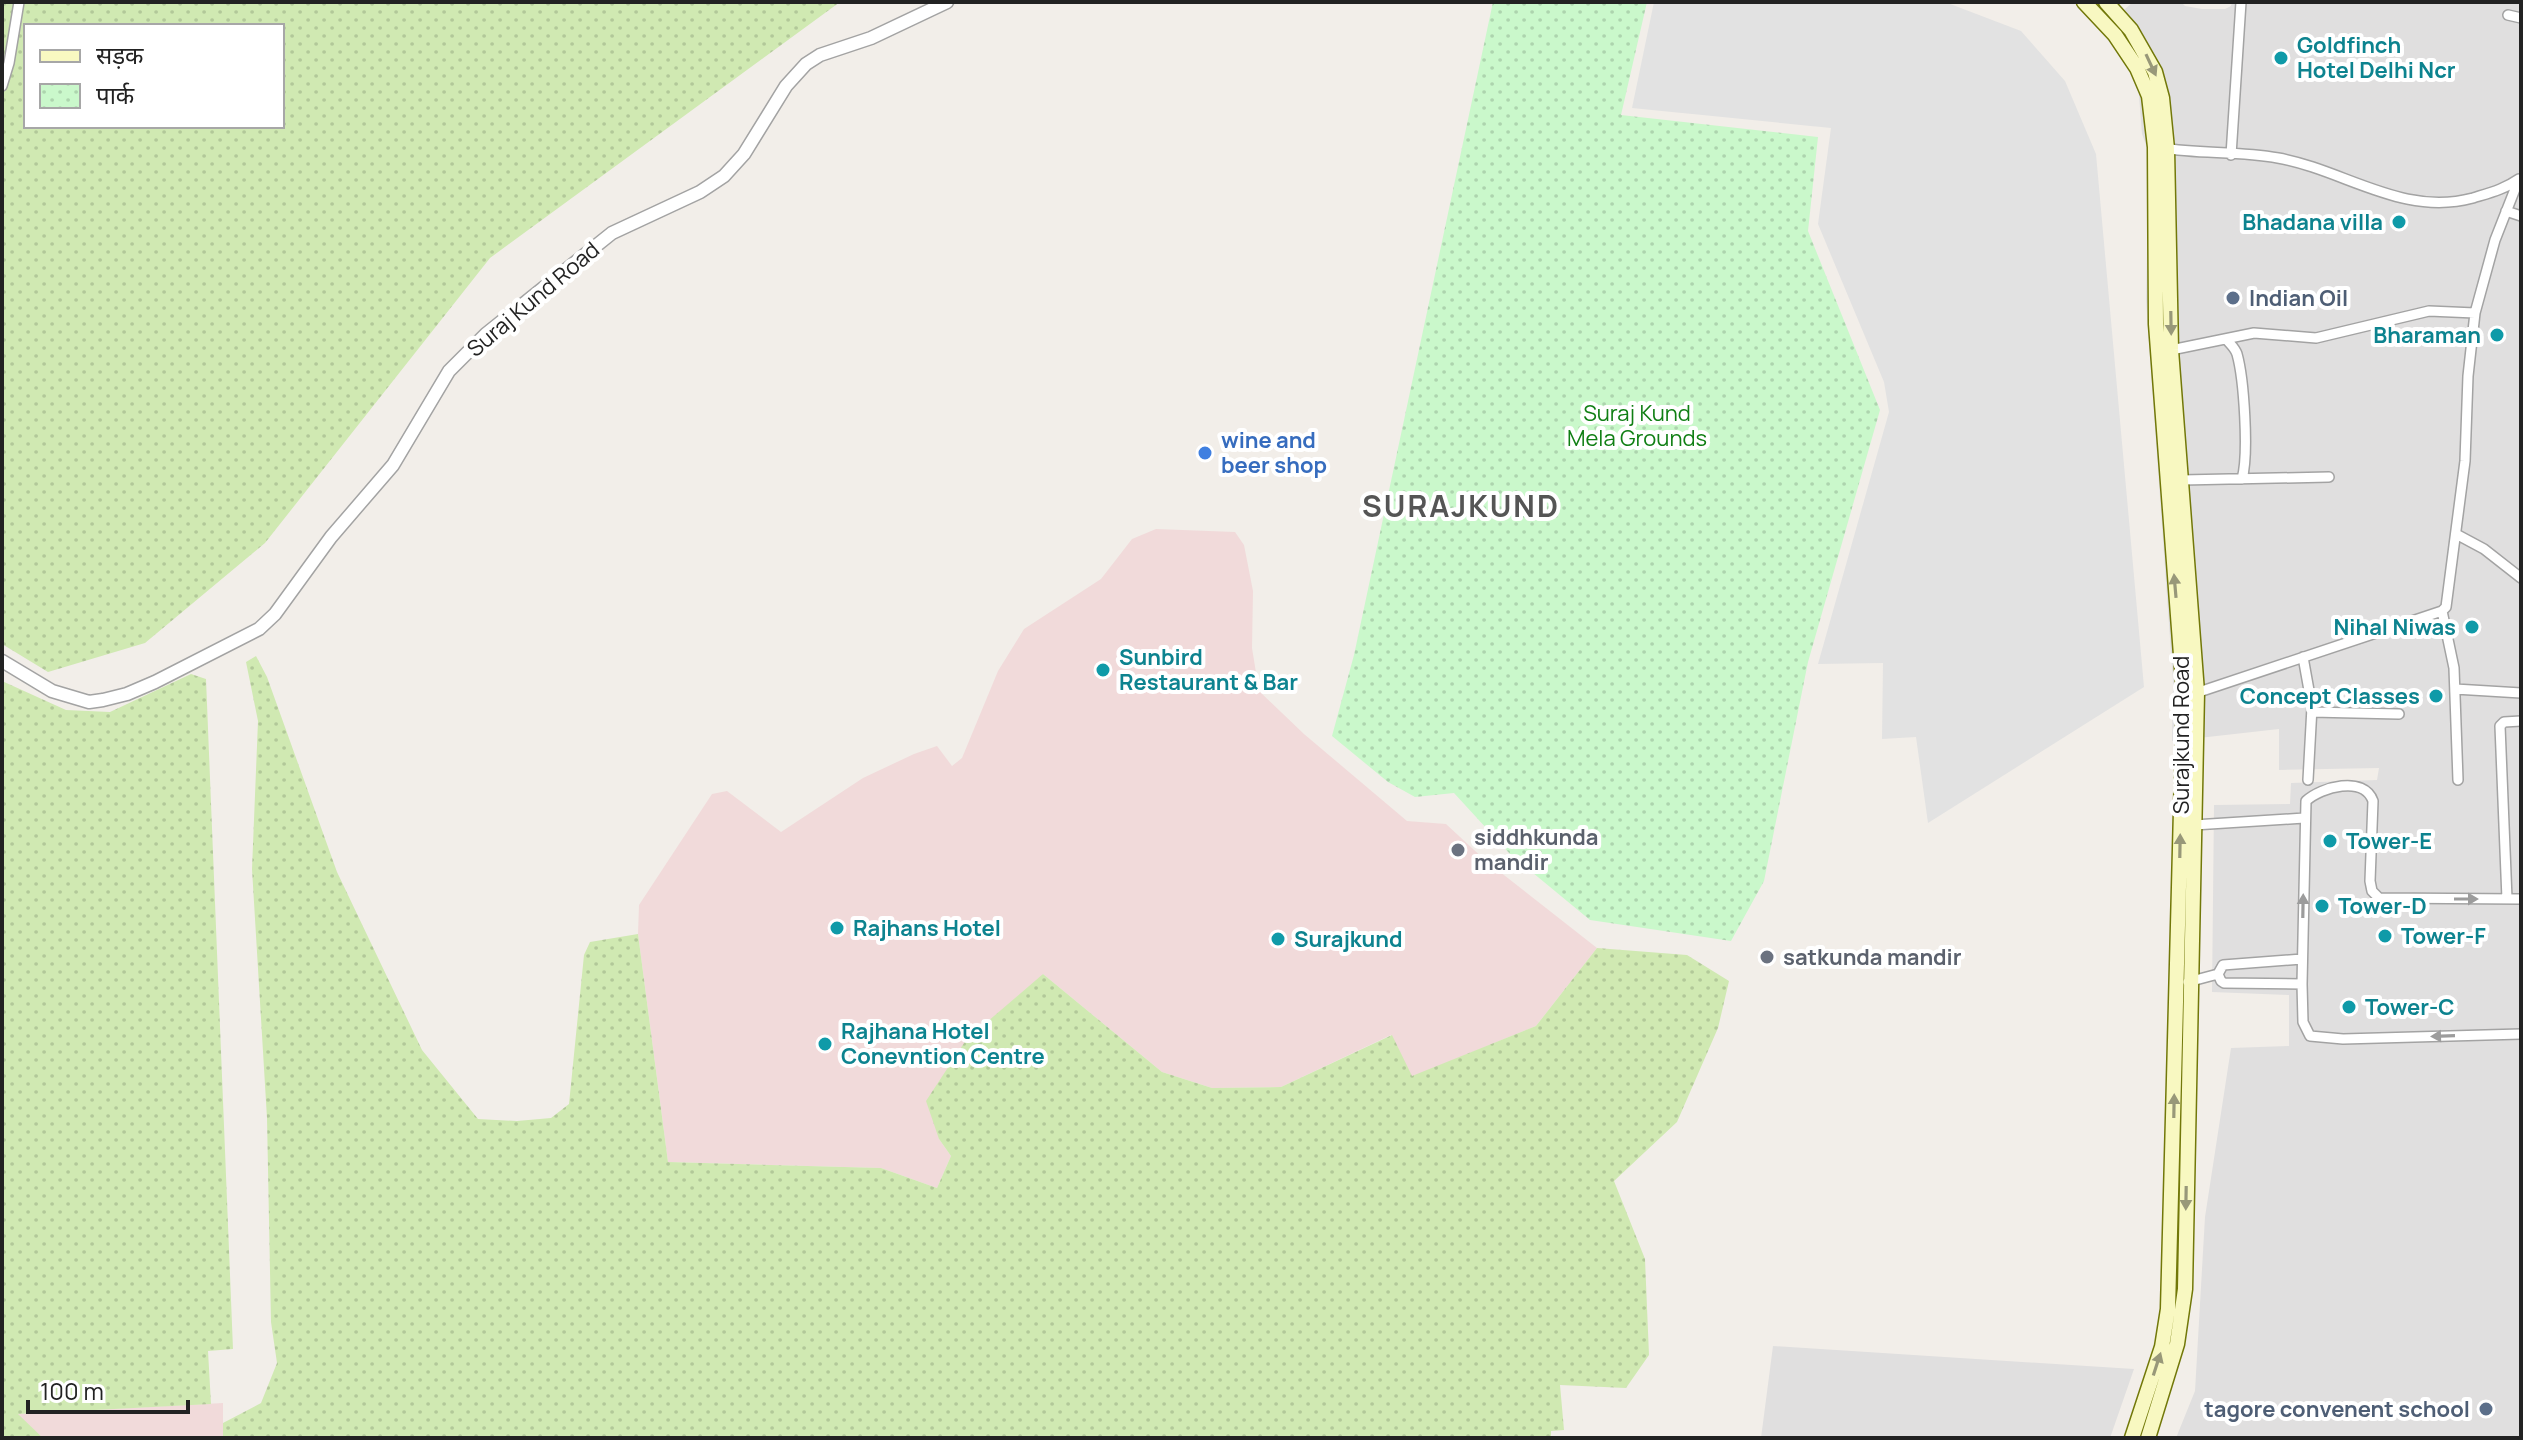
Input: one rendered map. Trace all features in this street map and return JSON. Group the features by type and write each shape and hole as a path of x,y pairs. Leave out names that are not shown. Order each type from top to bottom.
{"main road":[{"name":"Surajkund Road","path":"2084,2 2115,35 2137,68 2149,96 2161,148 2171,350 2182,480 2190,694 2184,983 2184,1298 2175,1353 2148,1438"},
{"name":"Surajkund Road","path":"2106,2 2131,30 2155,72 2162,98 2156,324 2190,694"},
{"name":"Surajkund Road","path":"2132,1438 2167,1324 2194,825 2188,801"}],"street":[{"path":"2,86 19,2"},
{"name":"Suraj Kund Road","path":"2,661 52,691 89,702 127,694 155,682 259,629 275,614 331,537 393,465 449,371 486,334 612,233 700,192 724,176 744,154 786,86 806,64 820,55 871,38 947,2"},
{"path":"2231,155 2241,2"},
{"path":"2508,15 2521,18"},
{"path":"2161,148 2275,157 2301,163 2407,201 2458,202 2504,188 2520,178"},
{"path":"2190,694 2442,611 2448,604 2466,446 2468,376 2475,313 2506,211 2520,178"},
{"path":"2506,211 2521,216"},
{"path":"2171,350 2254,333 2316,338 2429,311 2475,313"},
{"path":"2226,339 2237,353 2243,405 2246,459 2242,479"},
{"path":"2182,480 2329,477"},
{"path":"2456,534 2484,549 2521,578"},
{"path":"2442,611 2454,660 2458,780"},
{"path":"2303,657 2312,712 2308,780"},
{"path":"2455,689 2521,693"},
{"path":"2312,712 2399,714"},
{"path":"2507,899 2500,726 2504,722 2521,721"},
{"path":"2521,899 2379,898 2372,891 2370,881 2373,801 2370,792 2364,788 2334,787 2314,793 2306,801 2302,984 2303,1022 2310,1036 2334,1039 2521,1034"},
{"path":"2194,825 2304,818"},
{"path":"2184,983 2218,974 2223,965 2302,959"},
{"path":"2218,974 2224,983 2302,984"}],"shaded area":[{"path":"1654,2 1945,2 2021,31 2065,81 2096,154 2144,687 1928,823 1916,737 1882,739 1883,663 1818,664 1889,412 1884,382 1818,224 1831,128 1632,108"},
{"path":"2133,2 2181,2 2185,6 2202,9 2225,9 2232,2 2521,2 2521,1438 2176,1438 2195,1391 2205,1217 2231,1048 2289,1046 2289,995 2212,992 2214,805 2290,804 2291,783 2377,780 2379,768 2279,770 2279,729 2172,741 2173,681 2146,300 2149,153 2142,134 2138,83 2101,30"},
{"name":"Rajhans Hotel","path":"1156,529 1235,532 1244,545 1253,591 1252,648 1259,691 1304,734 1407,821 1446,824 1486,861 1597,948 1536,1026 1412,1077 1391,1035 1281,1087 1212,1088 1162,1072 1043,974 939,1139 951,1156 937,1188 881,1168 668,1162 638,934 639,905 712,794 727,791 781,832 863,778 914,754 937,746 952,766 962,758 998,671 1024,629 1101,579 1132,539"},
{"path":"1773,1346 2134,1369 2110,1438 1761,1438"},
{"path":"223,1403 223,1438 43,1438 17,1414"}],"green space":[{"path":"2,2 840,2 490,258 265,543 145,643 48,672 2,644"},
{"name":"Suraj Kund Mela Grounds","path":"1493,2 1647,2 1621,115 1818,137 1808,231 1880,410 1808,662 1764,881 1731,941 1590,920 1510,854 1454,793 1415,797 1388,782 1332,736 1354,655"},
{"path":"256,656 267,677 337,872 422,1050 478,1119 517,1121 551,1118 569,1104 584,955 590,942 638,934 668,1162 881,1168 937,1188 951,1156 939,1139 926,1101 966,1040 1043,974 1162,1072 1212,1088 1281,1087 1392,1035 1412,1076 1536,1026 1597,948 1687,955 1729,981 1718,1028 1677,1122 1614,1181 1645,1259 1649,1355 1626,1388 1560,1385 1564,1430 1551,1431 1551,1438 223,1438 223,1423 261,1403 277,1363 271,1322 267,1118 252,869 258,721 246,662"},
{"path":"191,674 206,679 233,1349 208,1351 211,1404 18,1414 43,1438 2,1438 2,681 66,710 110,712"}],"place":[{"name":"Goldfinch Hotel Delhi Ncr","path":"2281,58"},
{"name":"Bhadana villa","path":"2399,222"},
{"name":"Indian Oil","path":"2233,298"},
{"name":"Bharaman","path":"2497,335"},
{"name":"wine and beer shop","path":"1205,453"},
{"name":"Nihal Niwas","path":"2472,627"},
{"name":"Sunbird Restaurant & Bar","path":"1103,670"},
{"name":"Concept Classes","path":"2436,696"},
{"name":"Tower-E","path":"2330,841"},
{"name":"siddhkunda mandir","path":"1458,850"},
{"name":"Tower-D","path":"2322,906"},
{"name":"Rajhans Hotel","path":"837,928"},
{"name":"Tower-F","path":"2385,936"},
{"name":"Surajkund","path":"1278,939"},
{"name":"satkunda mandir","path":"1767,957"},
{"name":"Tower-C","path":"2349,1007"},
{"name":"Rajhana Hotel Conevntion Centre","path":"825,1044"},
{"name":"tagore convenent school","path":"2486,1409"}],"district":[{"name":"SURAJKUND","path":"1461,505"}]}
